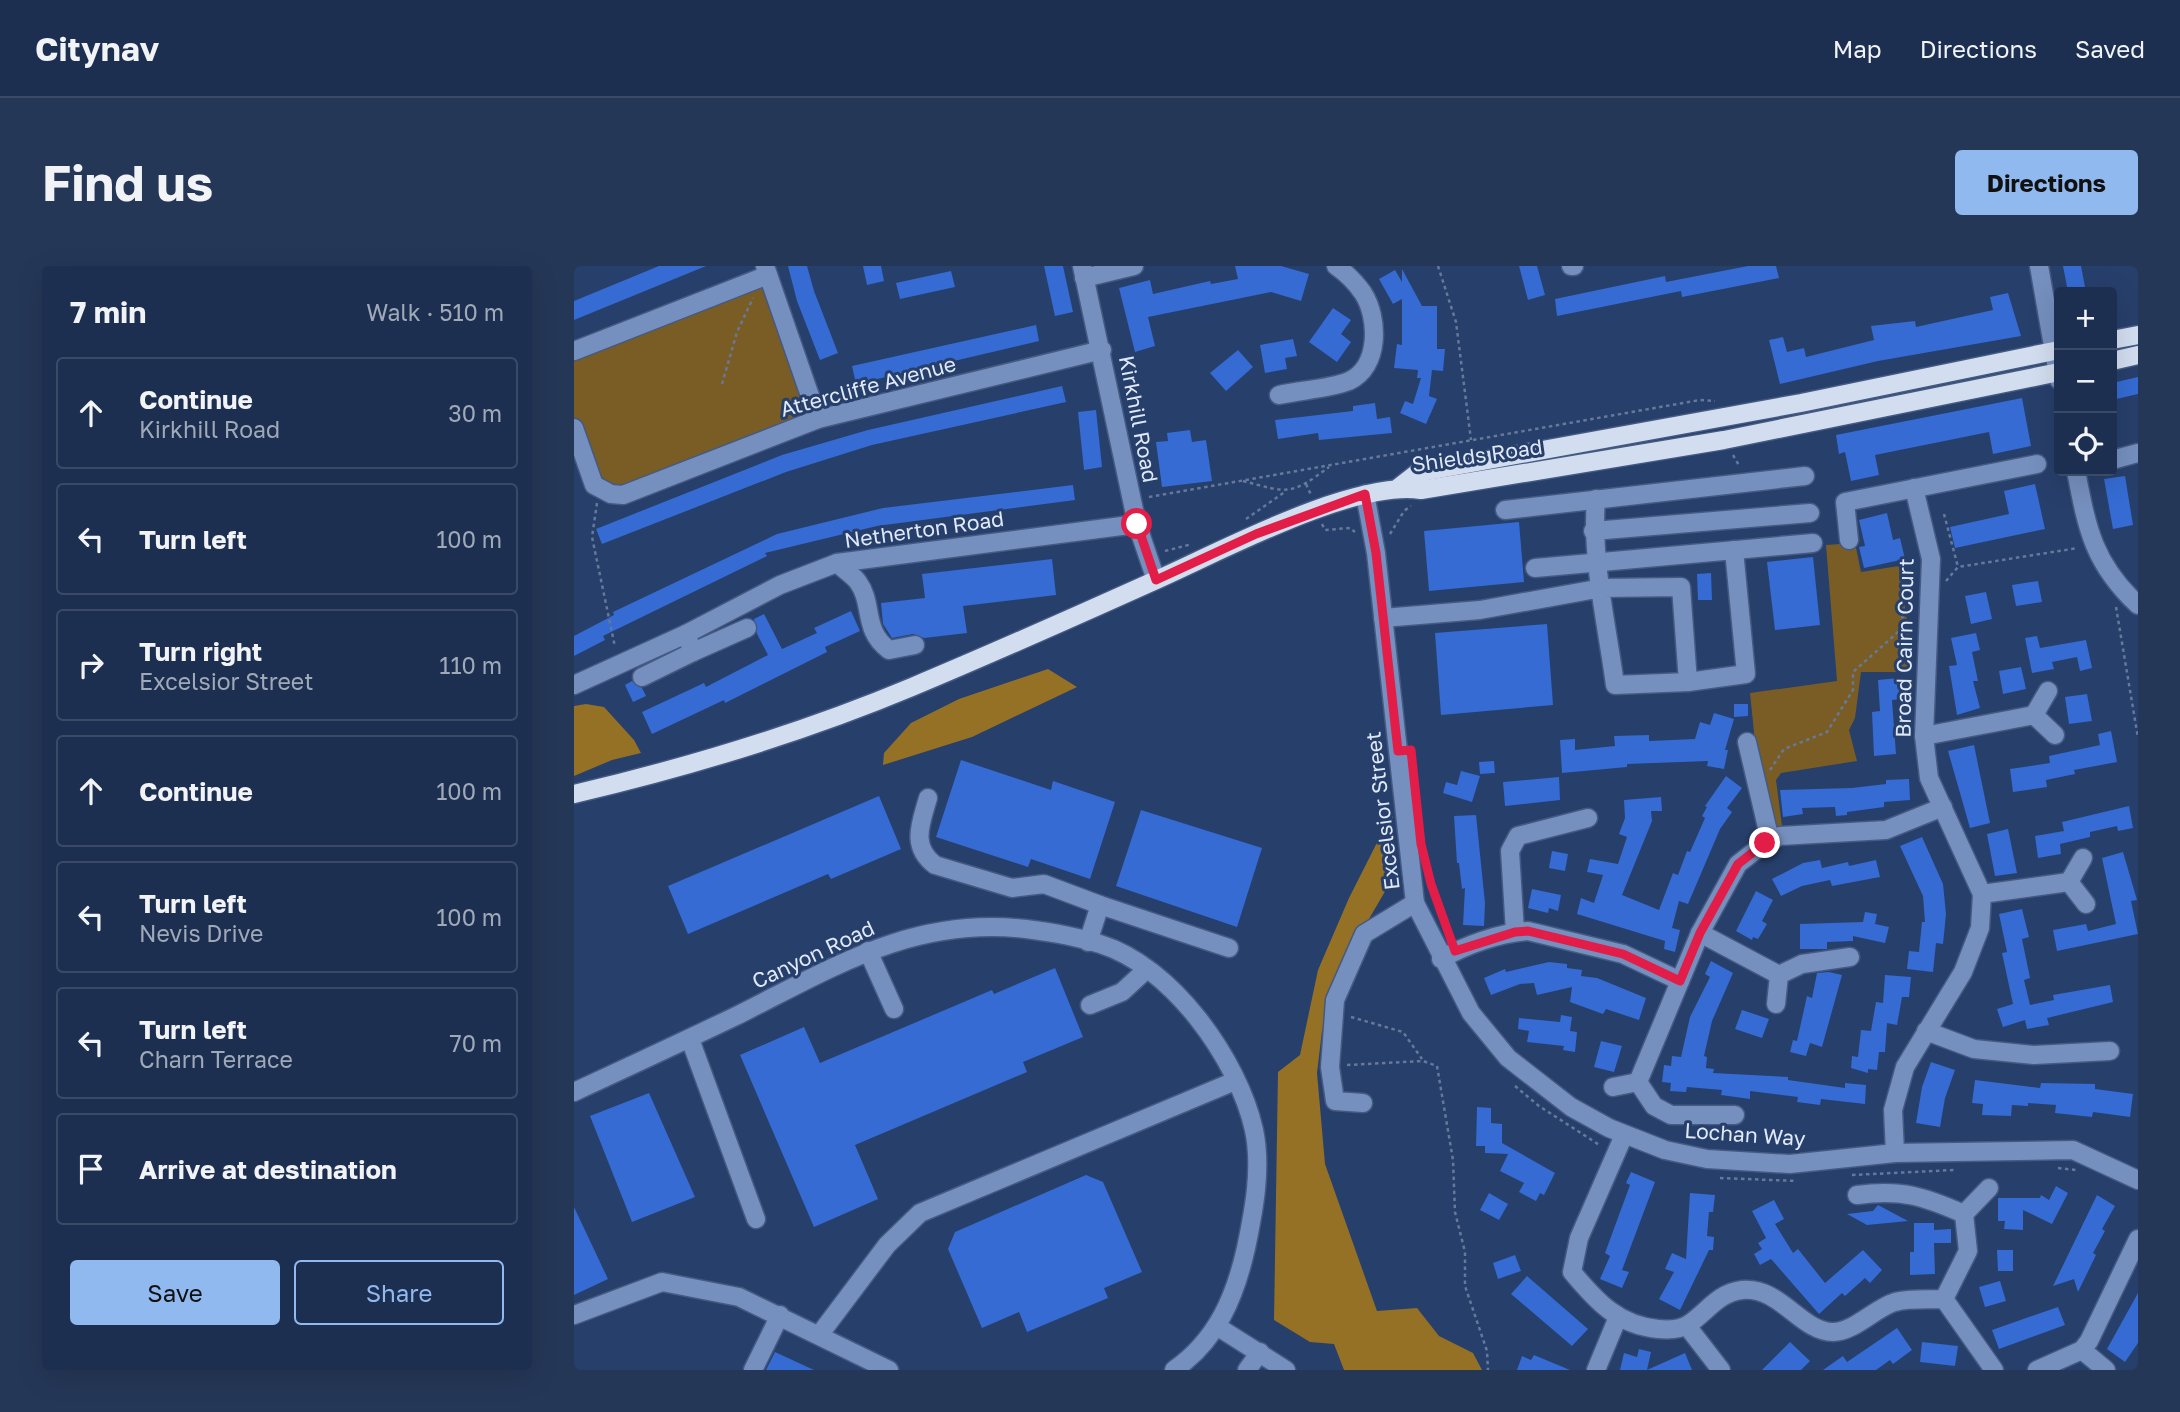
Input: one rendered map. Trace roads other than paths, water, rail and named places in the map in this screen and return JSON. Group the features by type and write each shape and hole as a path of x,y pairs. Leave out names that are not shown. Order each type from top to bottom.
{"main road":[{"path":"2117,339 2138,335"},
{"name":"Shields Road","path":"1399,487 1417,473 1801,403 2054,352"},
{"path":"2117,360 2138,355"},
{"name":"Shields Road","path":"1399,487 1422,490 1724,440 2054,375"},
{"path":"574,794 646,777 788,735 911,687 1256,534 1365,494 1399,487"}],"street":[{"path":"1083,272 1135,266"},
{"path":"1279,395 1350,381 1363,371 1373,350 1374,327 1364,295 1336,266"},
{"path":"2039,266 2057,350"},
{"name":"Kirkhill Road","path":"1083,272 1102,350 1137,524 1156,580"},
{"path":"574,351 764,273 818,419"},
{"name":"Attercliffe Avenue","path":"574,428 594,485 606,492 623,495 818,419 1102,350"},
{"path":"2117,459 2138,453"},
{"path":"1849,540 1845,502 2037,464"},
{"path":"1505,510 1805,476"},
{"path":"2077,476 2093,546 2122,590 2138,605"},
{"name":"Broad Cairn Court","path":"1914,488 1931,559 1928,581 1924,736 1929,778 1982,894"},
{"name":"Excelsior Street","path":"1363,1103 1335,1101 1330,1067 1335,1000 1364,934 1415,903 1383,618 1365,494"},
{"path":"1596,499 1593,531 1615,685 1688,682 1746,674 1734,550"},
{"path":"1593,531 1810,513"},
{"name":"Netherton Road","path":"574,685 686,634 780,585 837,563 1137,524"},
{"path":"1535,568 1813,543"},
{"path":"837,563 859,582 872,632 881,644 889,650 915,645"},
{"path":"1383,618 1480,610 1602,588 1681,587 1688,682"},
{"path":"642,677 747,628"},
{"path":"686,634 693,652"},
{"path":"1924,736 2034,715 2048,691"},
{"path":"2034,715 2055,735"},
{"path":"1747,742 1770,841"},
{"path":"929,798 918,833 926,859 935,865 1012,888 1044,884 1229,948"},
{"path":"1638,1082 1700,933 1738,864 1770,841 1794,834 1886,830 1943,807"},
{"path":"1515,932 1510,851 1518,836 1588,818"},
{"path":"2069,882 2083,858"},
{"path":"1895,1153 1893,1110 1905,1067 1963,972 1980,928 1982,894 2069,882"},
{"path":"2069,882 2086,904"},
{"name":"Lochan Way","path":"1415,903 1448,955 1471,1013 1508,1058 1571,1107 1624,1135 1665,1150 1707,1159 1790,1164 1895,1153 2073,1150 2138,1181"},
{"path":"1088,942 1100,905"},
{"name":"Canyon Road","path":"574,1092 690,1039 868,951 931,931 1025,929 1102,944 1147,969 1184,1001 1218,1047 1254,1130 1257,1182 1251,1225 1237,1286 1218,1327 1187,1361 1174,1370"},
{"path":"1448,955 1515,932 1528,931 1623,954 1680,981"},
{"path":"1700,933 1779,975"},
{"path":"868,951 894,1009"},
{"path":"1779,975 1802,964 1850,957"},
{"path":"1090,1005 1122,992 1147,969"},
{"path":"1776,1003 1779,975"},
{"path":"1926,1031 1974,1049 2034,1055 2110,1051"},
{"path":"690,1039 756,1219"},
{"path":"820,1335 887,1245 920,1213 1235,1081"},
{"path":"1613,1087 1638,1082"},
{"path":"1638,1082 1654,1106 1671,1115 1735,1115"},
{"path":"1624,1135 1579,1238 1572,1272 1590,1293 1618,1317 1635,1327 1671,1330 1687,1326 1721,1296 1744,1290 1768,1294 1821,1331 1836,1332 1896,1301 1944,1299"},
{"path":"1964,1214 1989,1188"},
{"path":"1857,1195 1891,1191 1932,1200 1964,1214"},
{"path":"1944,1299 1968,1251 1964,1214"},
{"path":"2037,1370 2082,1350 2138,1239"},
{"path":"574,1315 662,1282 739,1297 889,1370"},
{"path":"1944,1299 1994,1370"},
{"path":"753,1370 780,1315"},
{"path":"1597,1370 1618,1317"},
{"path":"1687,1326 1721,1370"},
{"path":"1218,1327 1286,1370"},
{"path":"2082,1350 2106,1370"},
{"path":"1247,1370 1259,1352"}]}
